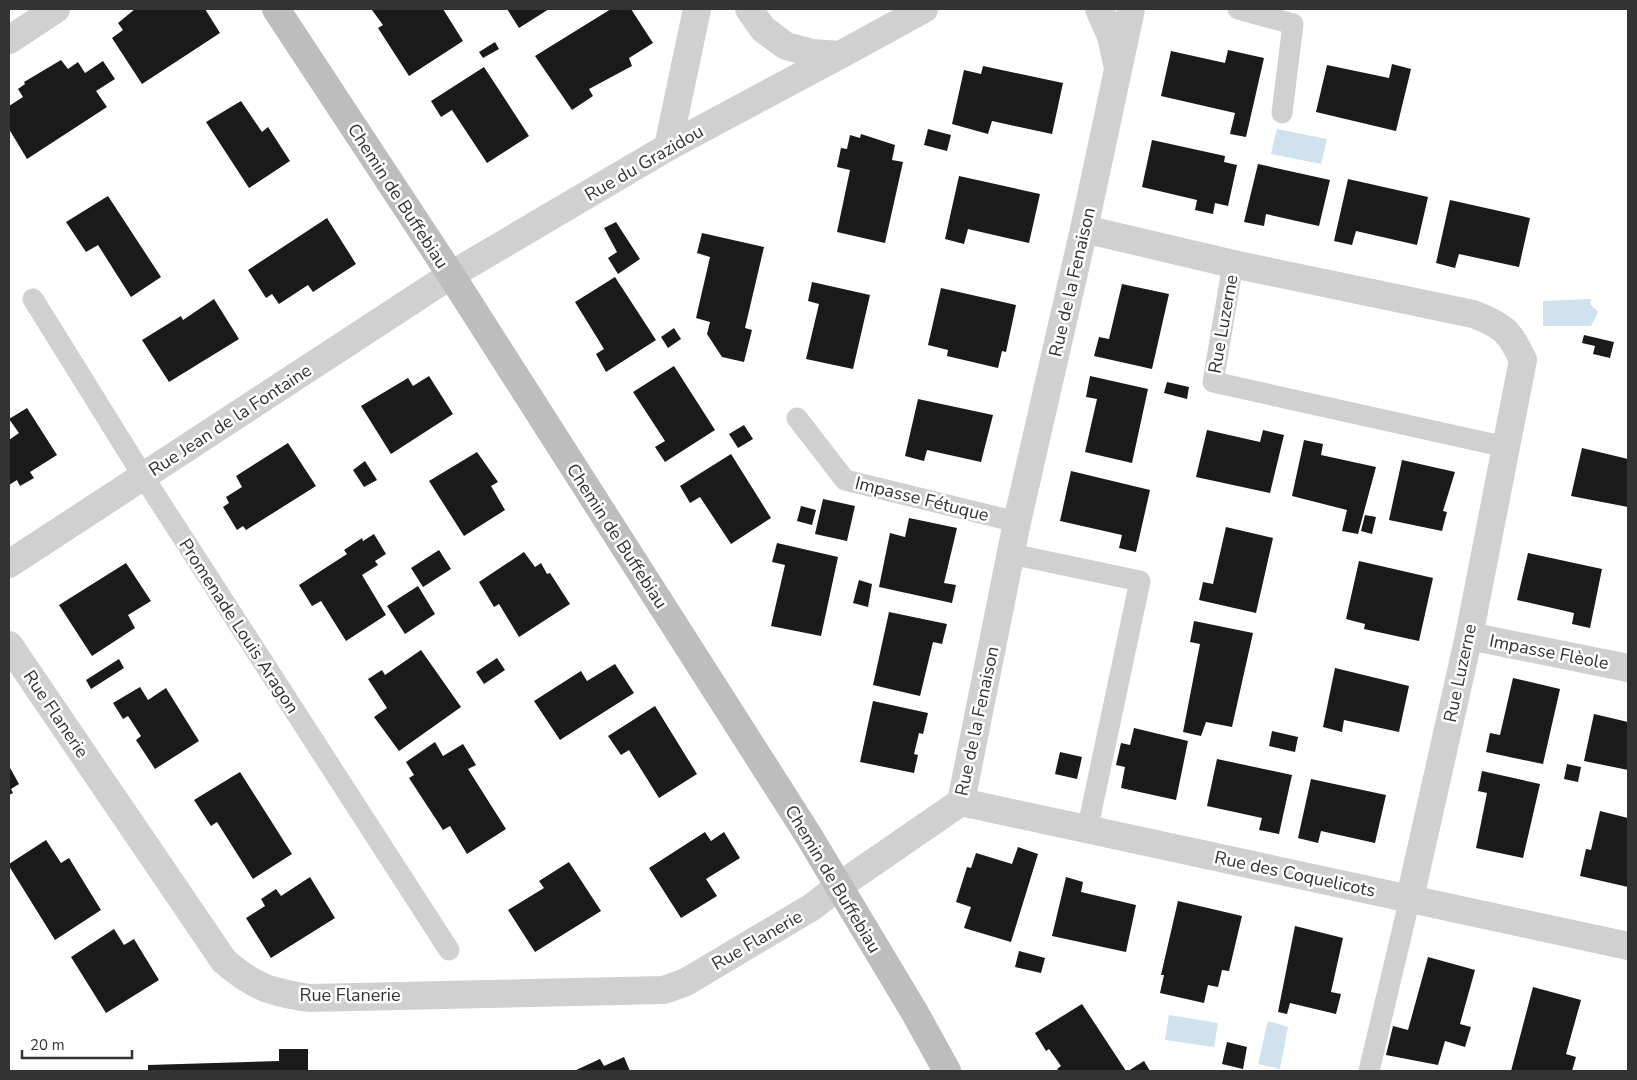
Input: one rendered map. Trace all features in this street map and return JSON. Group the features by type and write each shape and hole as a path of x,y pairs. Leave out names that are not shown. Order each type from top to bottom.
{"street":[{"path":"9,40 56,9"},
{"name":"Chemin de Buffebiau","path":"276,9 451,275 839,886 915,1013 947,1071"},
{"path":"668,147 697,9"},
{"path":"748,9 763,29 786,46 812,52 840,55"},
{"name":"Rue du Grazidou","path":"451,275 668,147 924,9"},
{"path":"1099,9 1111,36 1118,69"},
{"name":"Rue de la Fenaison","path":"839,886 962,802 1017,522 1084,229 1131,9"},
{"name":"Rue Luzerne","path":"1084,229 1233,264 1473,314 1496,322 1514,340 1523,360 1469,636 1410,898"},
{"name":"Rue Jean de la Fontaine","path":"9,564 451,275"},
{"name":"Impasse Flèole","path":"1469,636 1628,668"},
{"name":"Rue Flanerie","path":"9,645 224,961 246,980 276,992 309,998 664,990 686,982 812,907 839,886"},
{"name":"Rue des Coquelicots","path":"962,802 1087,831 1410,898 1628,946"}],"lane":[{"path":"1238,9 1293,24 1282,113"},
{"name":"Rue Luzerne","path":"1233,264 1213,382 1506,447"},
{"name":"Promenade Louis Aragon","path":"33,299 143,476 450,950"},
{"name":"Impasse Fétuque","path":"797,418 845,480 1017,522"},
{"path":"1011,554 1140,581 1087,831"},
{"path":"1369,1071 1410,898"}],"water":[{"path":"1277,129 1327,139 1321,164 1271,154"},
{"path":"1591,299 1590,304 1598,312 1591,326 1543,326 1543,301"},
{"path":"1169,1015 1218,1023 1214,1047 1165,1040"},
{"path":"1268,1021 1288,1027 1280,1069 1258,1064"}],"building":[{"path":"135,9 205,9 220,33 142,84 112,38 123,30 118,23"},
{"path":"443,9 463,41 409,76 378,28 383,25 372,10"},
{"path":"507,9 549,9 519,28"},
{"path":"611,9 631,9 653,43 629,58 632,66 589,89 593,96 572,110 535,56"},
{"path":"495,42 499,49 483,58 479,52"},
{"path":"1228,50 1264,58 1246,137 1230,134 1235,113 1161,96 1171,51 1225,63"},
{"path":"61,60 68,69 78,62 85,73 103,61 115,79 96,91 107,107 27,159 9,129 9,106 23,97 18,89 25,84 24,82"},
{"path":"1392,64 1411,69 1396,131 1316,112 1327,65 1389,78"},
{"path":"983,66 1063,83 1052,134 992,121 988,134 952,124 964,70 981,74"},
{"path":"484,67 529,136 487,163 452,110 441,117 431,101"},
{"path":"241,101 262,132 268,127 290,161 249,188 206,122"},
{"path":"928,129 951,135 947,151 924,145"},
{"path":"861,134 895,145 892,160 903,162 885,243 837,232 850,170 837,167 841,148 847,149 850,135 860,138"},
{"path":"1152,140 1225,156 1224,162 1237,165 1228,206 1215,203 1213,214 1195,210 1197,200 1142,187"},
{"path":"1258,164 1330,180 1319,226 1266,214 1264,226 1244,222"},
{"path":"959,176 1040,194 1029,243 968,229 964,244 945,239"},
{"path":"1348,179 1428,197 1417,245 1356,231 1352,245 1334,241"},
{"path":"108,196 161,277 131,297 98,245 86,252 66,222"},
{"path":"1450,200 1530,218 1519,267 1459,254 1455,268 1436,263"},
{"path":"327,218 356,264 313,292 308,285 279,304 272,294 266,298 248,270"},
{"path":"616,222 640,259 618,274 608,258 617,252 604,228"},
{"path":"702,233 764,247 745,328 752,330 744,362 722,357 707,334 710,322 696,318 710,257 697,253"},
{"path":"615,277 656,340 606,372 596,354 604,349 575,302"},
{"path":"812,282 870,295 853,369 806,359 819,304 808,301"},
{"path":"1122,284 1169,294 1152,369 1094,356 1099,337 1109,339"},
{"path":"941,288 1016,305 1006,352 1002,351 998,368 947,356 948,350 928,345"},
{"path":"214,299 239,339 169,382 142,340 181,316 183,320"},
{"path":"674,328 681,339 668,348 661,337"},
{"path":"1584,335 1614,342 1610,358 1593,354 1595,346 1582,343"},
{"path":"674,366 715,430 665,462 655,447 665,441 633,392"},
{"path":"429,376 453,414 391,454 361,406 408,378 413,386"},
{"path":"1090,376 1148,389 1132,463 1085,452 1097,399 1086,397"},
{"path":"1167,382 1189,387 1187,399 1164,393"},
{"path":"918,399 993,415 981,462 927,450 924,461 905,456"},
{"path":"27,408 57,455 30,472 34,478 20,486 17,480 9,485 9,440 19,433 9,419"},
{"path":"744,425 753,439 738,448 729,434"},
{"path":"1207,430 1260,442 1263,430 1284,435 1270,493 1196,477"},
{"path":"1304,440 1323,444 1321,455 1376,467 1358,534 1342,531 1347,510 1292,496"},
{"path":"288,443 316,486 246,530 243,526 237,530 223,507 229,503 226,497 242,487 236,476"},
{"path":"1582,448 1628,459 1628,507 1571,496"},
{"path":"477,452 498,482 491,486 505,510 464,536 429,481"},
{"path":"731,454 771,518 731,544 700,497 690,503 680,486"},
{"path":"1402,460 1455,472 1443,511 1447,512 1442,531 1389,520"},
{"path":"365,461 377,480 364,487 353,470"},
{"path":"1071,471 1150,490 1136,552 1119,548 1122,535 1060,521"},
{"path":"823,499 855,506 847,541 815,534"},
{"path":"801,506 816,510 812,525 797,521"},
{"path":"1365,515 1376,517 1372,534 1361,531"},
{"path":"909,518 957,528 944,583 956,585 952,603 879,587 890,533 905,537"},
{"path":"1226,527 1273,538 1256,613 1199,600 1203,582 1213,584"},
{"path":"374,534 386,554 375,561 378,565 362,575 386,615 346,641 321,601 312,606 299,585 347,554 344,550 362,538 363,541"},
{"path":"777,543 838,557 821,636 771,626 785,565 772,562"},
{"path":"439,550 451,569 423,587 411,568"},
{"path":"524,552 535,567 541,563 547,574 550,573 570,604 519,637 499,604 494,607 479,582"},
{"path":"1528,553 1602,569 1590,628 1572,624 1574,613 1517,600"},
{"path":"1359,561 1433,578 1419,641 1364,629 1365,624 1346,619"},
{"path":"126,563 151,601 128,615 135,628 92,656 59,605"},
{"path":"859,580 872,584 868,607 853,603"},
{"path":"418,586 435,614 405,634 387,606"},
{"path":"889,612 947,624 942,644 933,642 920,696 873,685"},
{"path":"1194,621 1253,633 1232,727 1206,722 1201,736 1183,732 1200,644 1190,642"},
{"path":"421,650 461,707 399,751 374,717 387,708 368,679 382,670 385,675"},
{"path":"497,658 505,670 484,684 476,672"},
{"path":"119,659 124,668 91,689 86,680"},
{"path":"615,664 634,693 560,740 534,701 581,671 587,681"},
{"path":"1335,668 1409,686 1399,732 1344,720 1342,732 1323,727"},
{"path":"1513,678 1560,689 1543,764 1486,752 1490,733 1500,735"},
{"path":"140,687 148,700 166,688 199,741 155,769 136,740 141,736 128,716 123,719 113,703"},
{"path":"873,701 928,713 923,734 919,733 914,754 918,755 914,773 860,762"},
{"path":"655,706 697,774 659,798 629,750 621,755 608,736"},
{"path":"1594,714 1628,722 1628,770 1584,761"},
{"path":"1134,728 1188,741 1176,800 1121,788 1125,767 1116,765 1121,743 1130,745"},
{"path":"1272,731 1298,737 1295,752 1269,746"},
{"path":"435,742 443,756 463,744 476,765 468,769 506,829 467,854 450,826 443,830 409,778 414,775 406,762"},
{"path":"1060,752 1082,757 1077,779 1055,774"},
{"path":"1217,759 1292,775 1279,834 1259,830 1262,818 1207,806"},
{"path":"1567,764 1581,767 1578,782 1564,779"},
{"path":"9,766 19,784 11,789 13,793 9,795"},
{"path":"1482,771 1540,784 1523,858 1476,848 1487,793 1478,791"},
{"path":"240,772 292,854 253,879 217,822 211,826 194,800"},
{"path":"1311,779 1386,795 1375,843 1321,831 1318,843 1298,838"},
{"path":"1600,811 1628,818 1628,887 1580,876 1586,849 1591,850"},
{"path":"705,832 711,841 724,832 740,858 706,879 717,896 681,918 649,868"},
{"path":"46,840 61,863 69,858 101,910 55,940 9,866 9,864"},
{"path":"1018,847 1038,854 1011,942 964,928 971,907 956,902 967,867 971,868 976,853 1012,864"},
{"path":"569,862 601,911 535,952 508,910 544,888 539,881"},
{"path":"310,877 335,918 271,958 246,918 265,906 261,899 276,889 281,896"},
{"path":"1066,877 1083,882 1081,892 1136,905 1126,952 1052,936"},
{"path":"1178,901 1242,916 1229,971 1222,970 1218,987 1208,985 1204,1003 1160,993 1164,975 1161,975"},
{"path":"1295,926 1343,938 1331,992 1341,994 1336,1014 1290,1003 1287,1014 1278,1012"},
{"path":"114,929 124,945 134,939 159,980 106,1013 71,957"},
{"path":"1019,951 1045,958 1041,973 1015,967"},
{"path":"1428,957 1475,970 1460,1024 1471,1027 1465,1047 1445,1041 1438,1065 1386,1055 1393,1026 1408,1030"},
{"path":"1533,987 1581,1000 1566,1054 1576,1057 1572,1071 1511,1071"},
{"path":"1082,1004 1126,1071 1059,1071 1057,1069 1061,1066 1049,1049 1046,1051 1035,1033"},
{"path":"1227,1042 1247,1047 1243,1069 1222,1064"},
{"path":"279,1049 308,1049 308,1071 148,1071 148,1065 279,1061"},
{"path":"624,1057 630,1071 574,1071 600,1059 604,1066"},
{"path":"1144,1061 1150,1071 1128,1071"}]}
